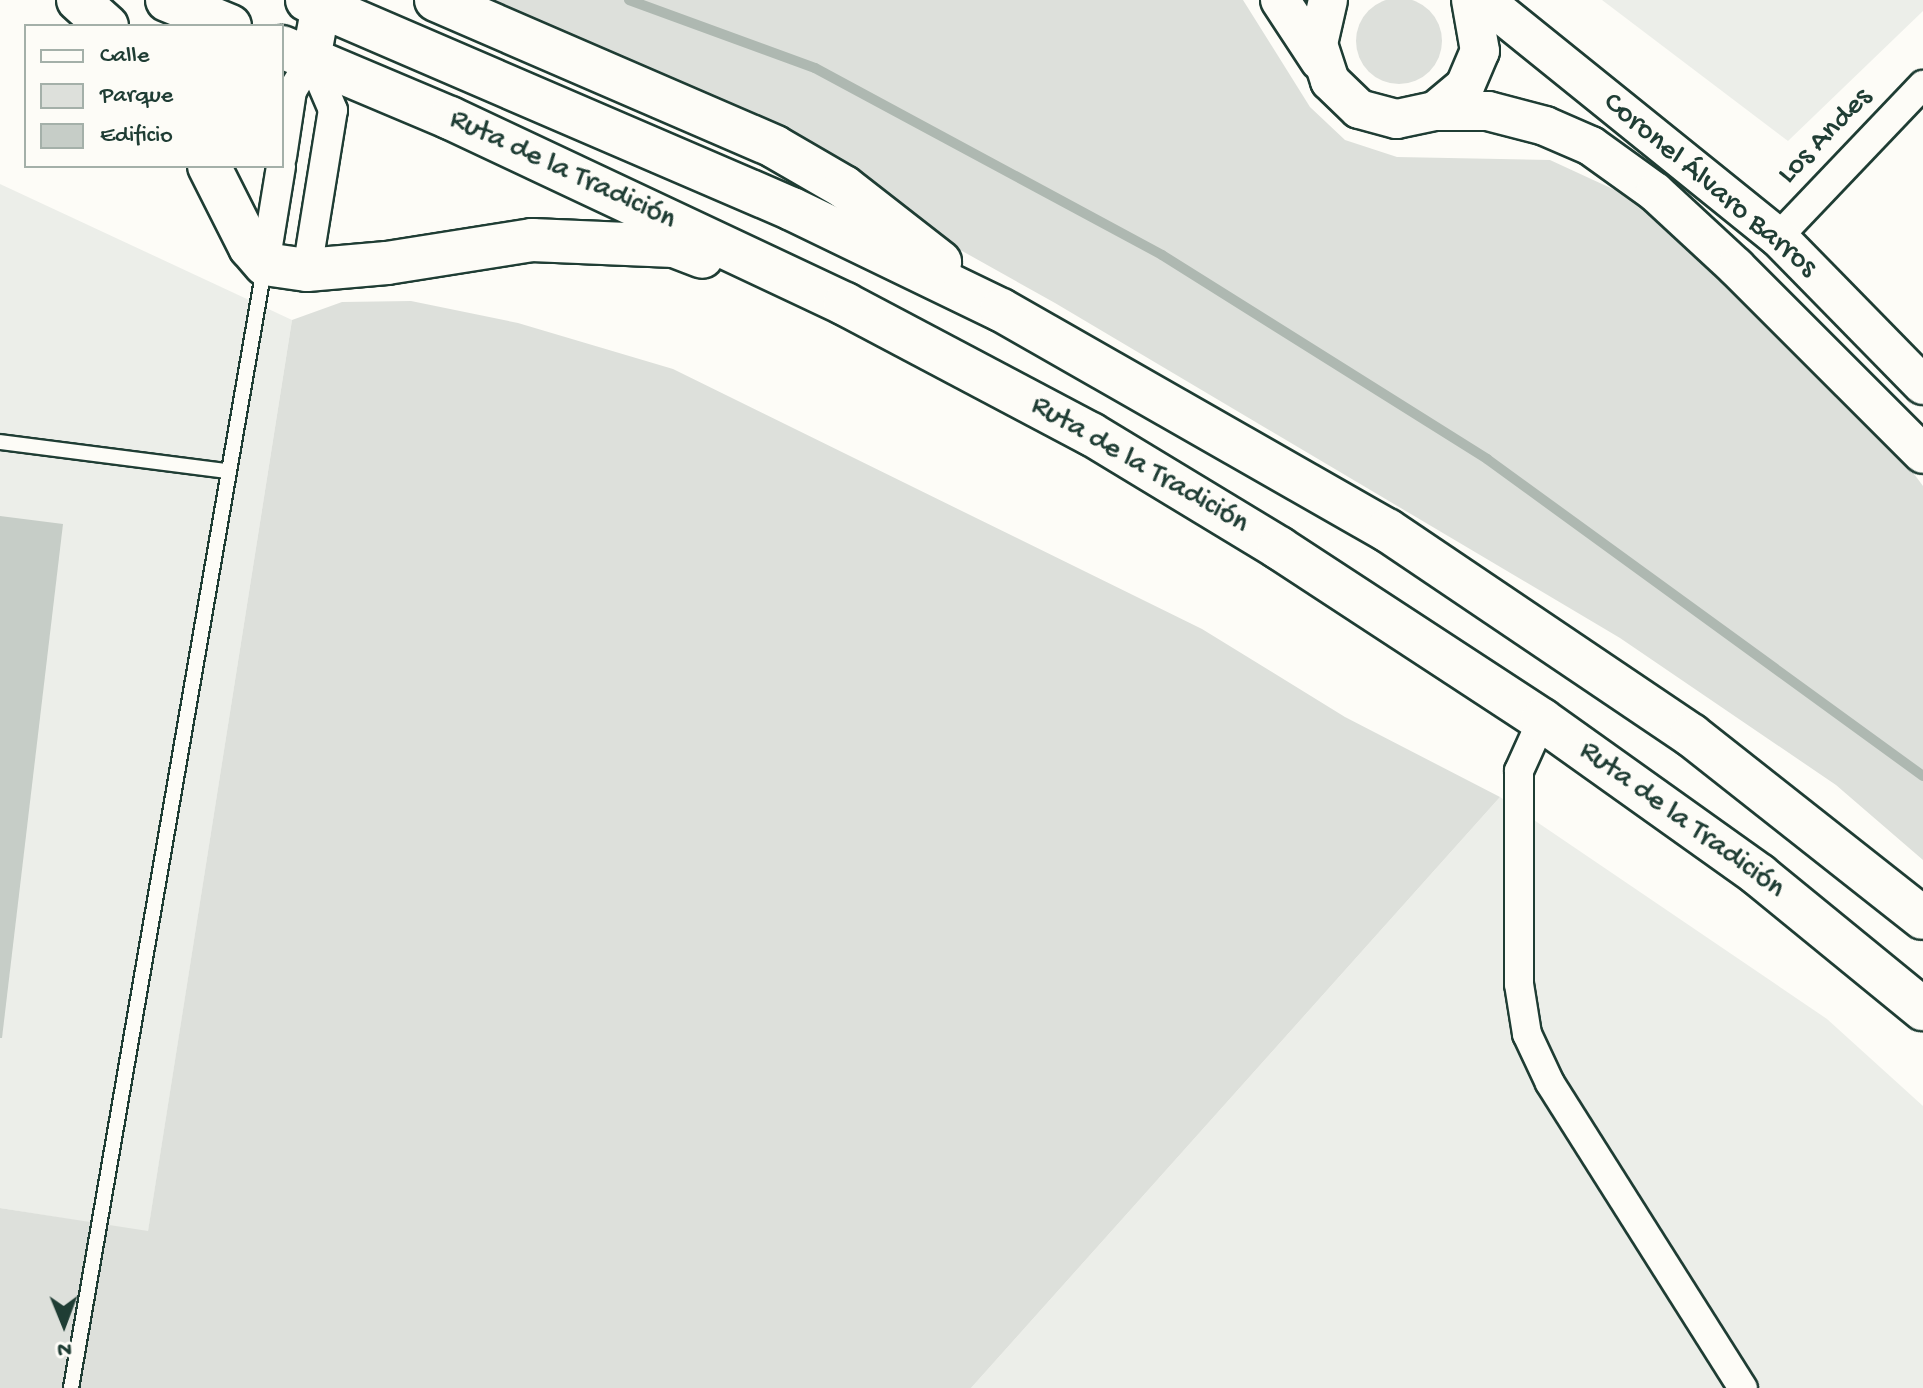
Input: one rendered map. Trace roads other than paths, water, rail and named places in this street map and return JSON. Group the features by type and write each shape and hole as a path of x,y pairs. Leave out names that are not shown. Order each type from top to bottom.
{"main road":[{"path":"78,0 105,24"},
{"path":"167,0 225,24"},
{"path":"436,0 775,147 844,187 1001,310"},
{"path":"1280,0 1343,97 1377,116 1397,119 1435,111 1488,111 1545,126 1591,146 1655,192 1905,430 1923,454"},
{"path":"1322,64 1319,24 1328,0"},
{"path":"1435,111 1451,101 1474,70 1480,31 1471,0"},
{"name":"Coronel Álvaro Barros","path":"1484,0 1778,237 1923,385"},
{"path":"296,53 317,2"},
{"name":"Ruta de la Tradición","path":"317,2 792,209 1001,310 1387,530 1691,735 1923,918"},
{"name":"Ruta de la Tradición","path":"296,53 450,118 845,304 1091,434 1279,548 1542,720 1759,875 1923,1009"},
{"path":"210,168 250,247 265,264 307,270 532,240 592,240 674,246 845,304"}],"street":[{"path":"284,144 296,53"},
{"path":"296,53 333,110 307,270"},
{"name":"Los Andes","path":"1778,237 1923,85"},
{"path":"265,264 281,168"},
{"path":"1542,720 1519,771 1519,984 1527,1034 1550,1083 1743,1388"}],"lane":[{"path":"71,1388 226,471 265,264"},
{"path":"0,442 226,471"}],"waterway":[{"path":"629,0 815,68 1162,255 1487,459 1923,776"}]}
